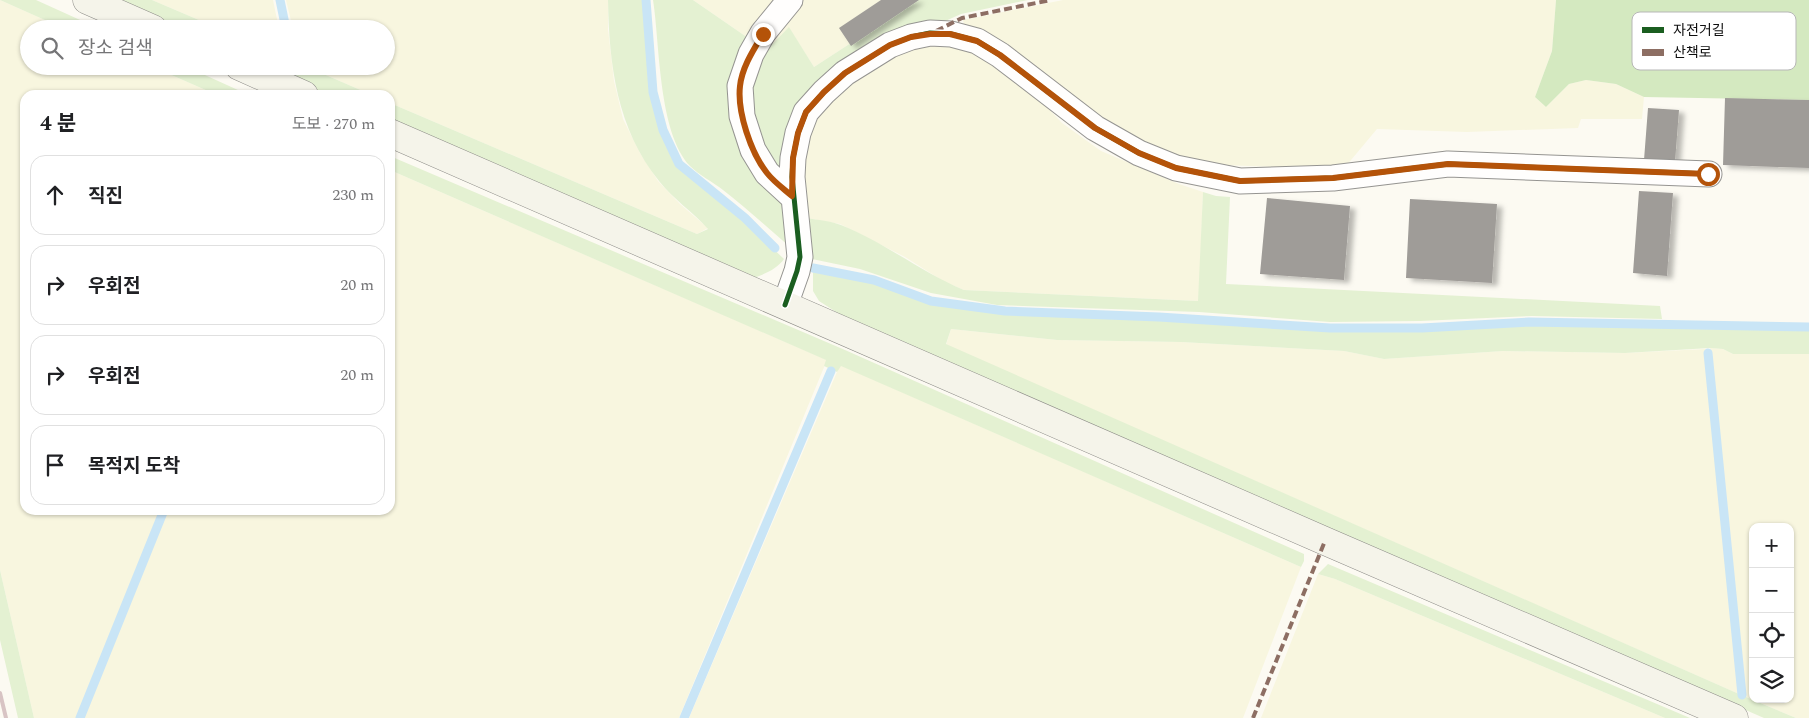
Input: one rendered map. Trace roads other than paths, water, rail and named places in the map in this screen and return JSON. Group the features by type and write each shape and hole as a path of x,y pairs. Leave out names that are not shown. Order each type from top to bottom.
{"main road":[{"path":"87,0 133,20"},
{"path":"258,75 293,90"},
{"path":"395,135 1734,718"}],"street":[{"path":"790,0 763,34 751,54 740,86 742,116 753,150 767,173 792,196"},
{"path":"784,305 797,271 800,256 792,196 793,158 798,133 806,112 845,73 890,45 911,37 930,34 950,34 977,41 1000,55 1095,128 1139,153 1176,168 1240,181 1333,178 1448,164 1708,174"}],"waterway":[{"path":"280,0 284,20"},
{"path":"646,0 653,92 663,130 679,164 745,218 775,248"},
{"path":"813,268 874,280 931,301 1005,311 1159,317 1330,328 1422,328 1529,322 1809,327"},
{"path":"1708,353 1742,695"},
{"path":"684,718 831,371"},
{"path":"80,718 162,515"}],"railway":[{"path":"0,693 6,718"}]}
